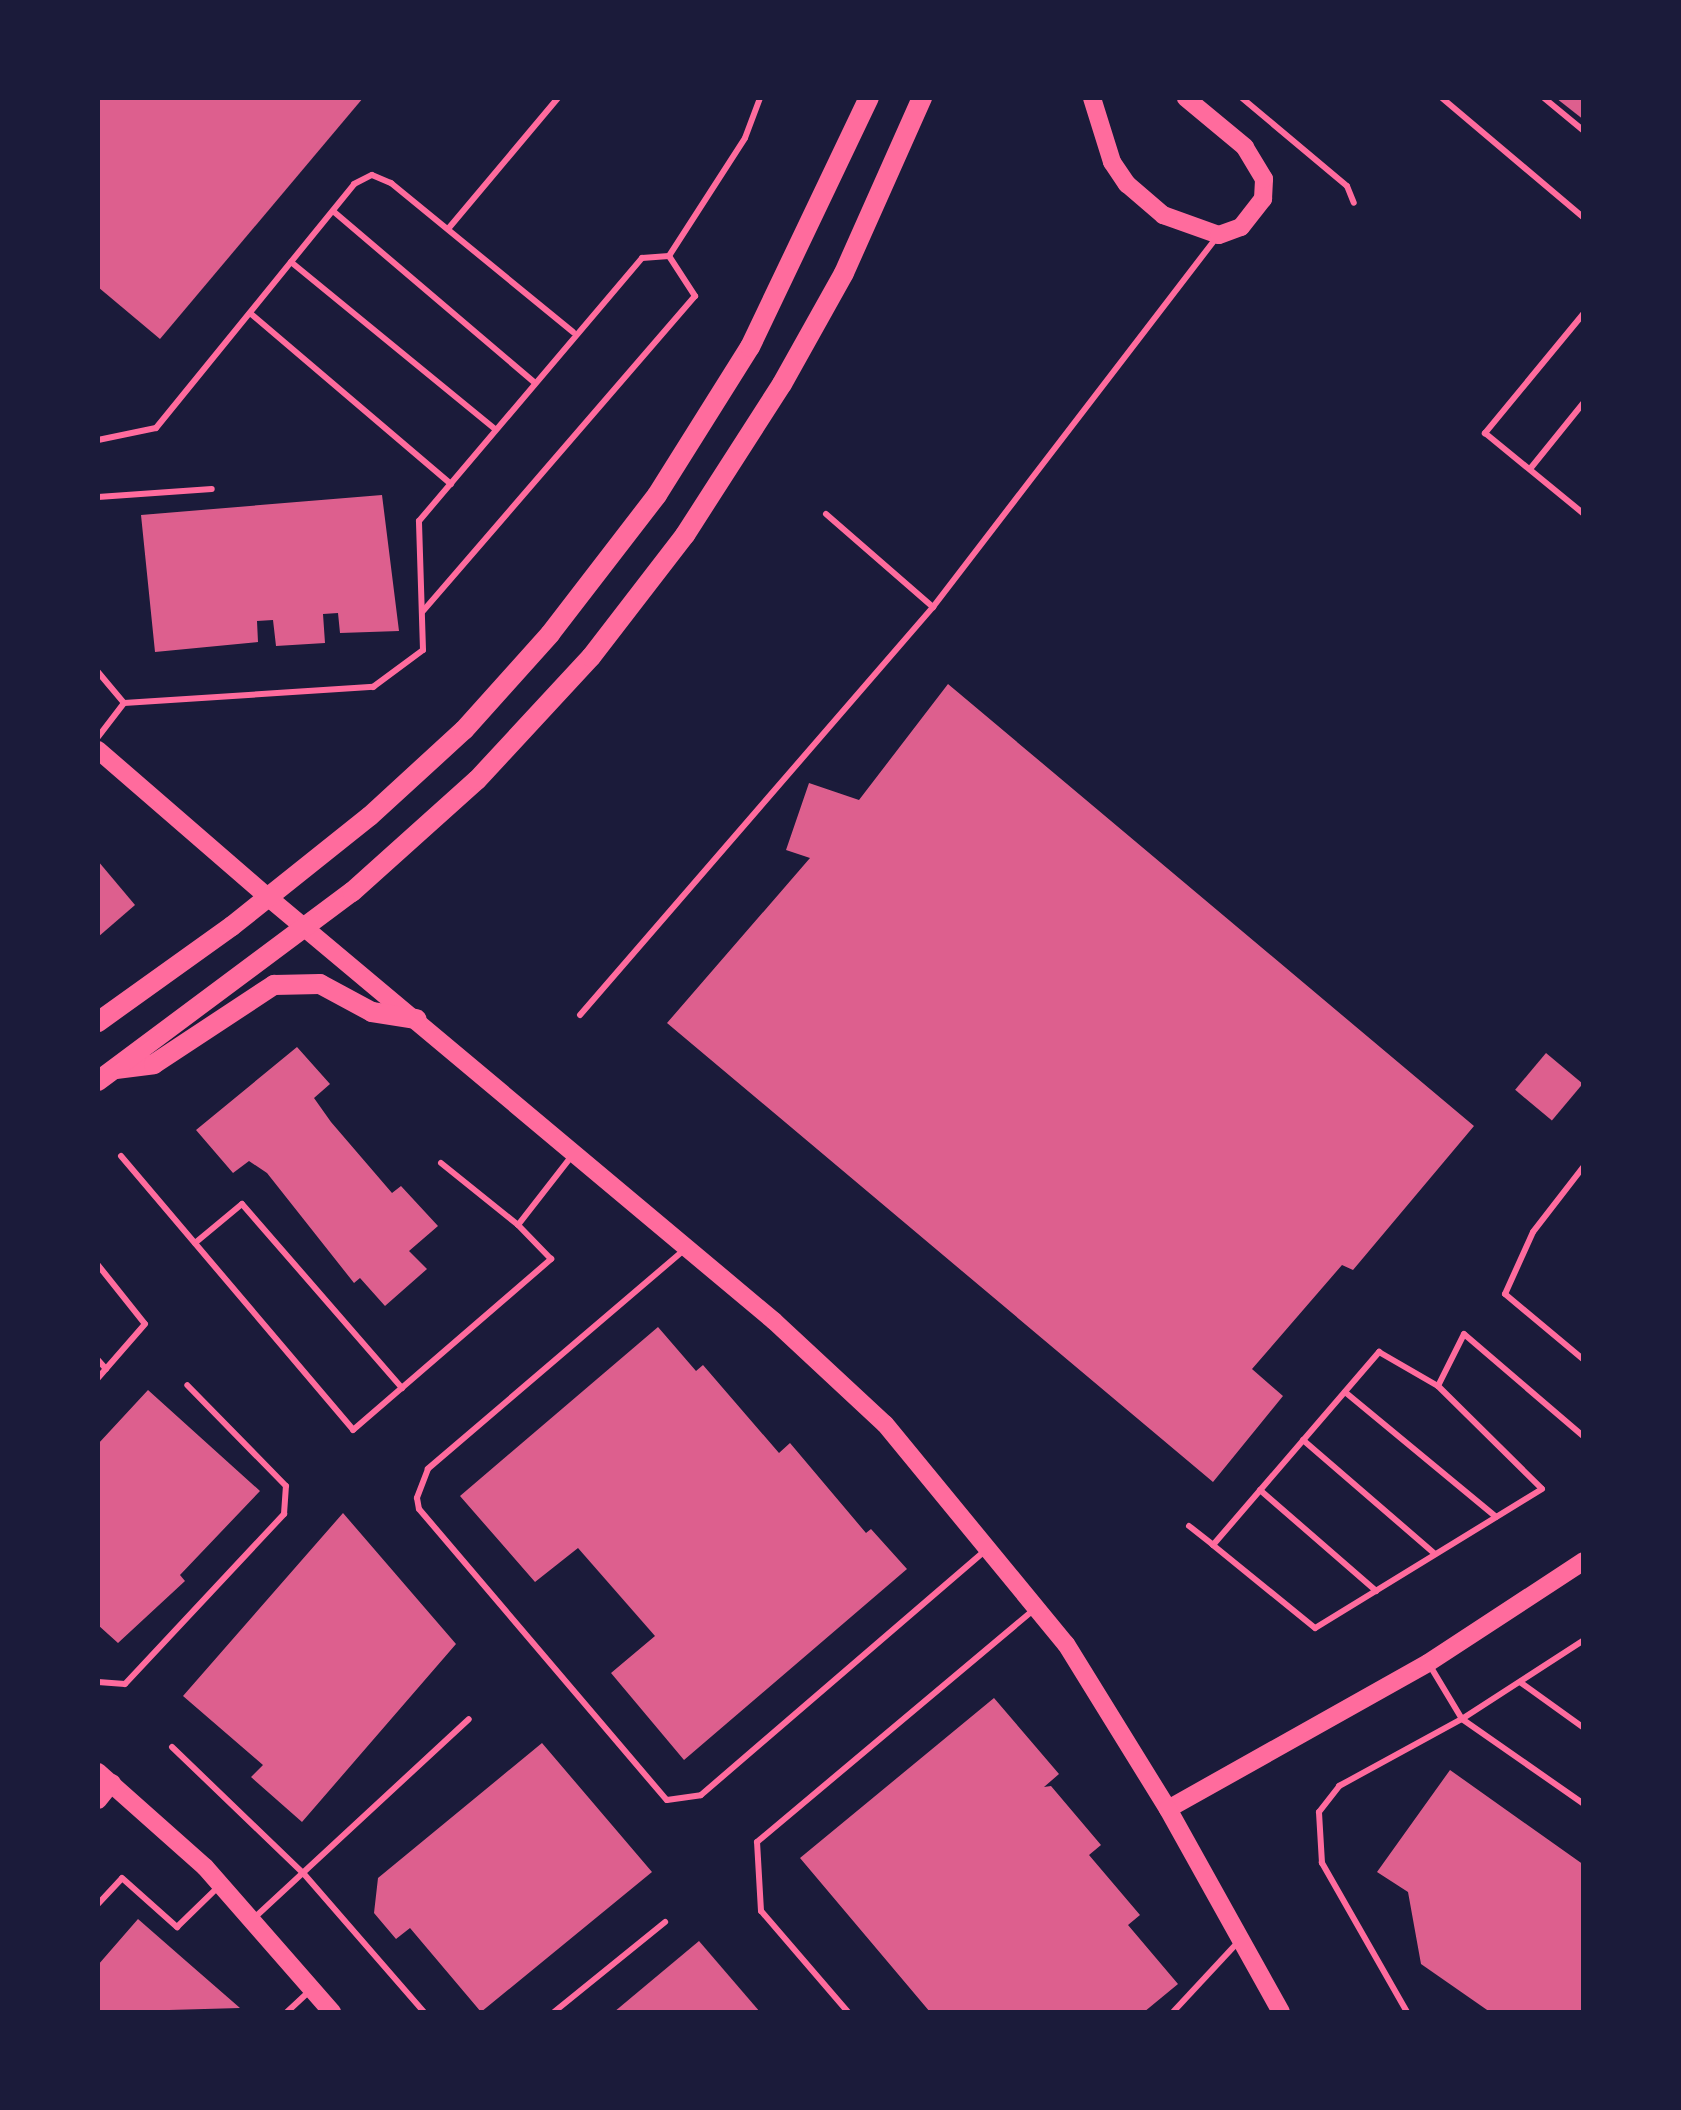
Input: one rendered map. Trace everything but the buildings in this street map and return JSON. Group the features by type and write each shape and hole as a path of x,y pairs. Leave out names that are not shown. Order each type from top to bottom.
{"main road":[{"path":"98,1022 269,898 464,730 615,551 750,347 869,98"},
{"path":"106,1075 308,928 477,780 591,656 685,536 824,312 922,98"},
{"path":"1092,98 1112,162 1127,184 1163,215 1219,235 1241,227 1263,199 1264,179 1246,147 1186,98"},
{"path":"98,750 844,1384 990,1547 1037,1607 1168,1809 1281,2012"},
{"path":"106,1075 154,1064 274,985 299,981 339,991 372,1012 416,1019"},
{"path":"1168,1809 1428,1663 1584,1561"},
{"path":"98,1800 104,1778 220,1884 332,2012"}],"lane":[{"path":"448,230 558,98"},
{"path":"669,256 745,138 760,98"},
{"path":"1242,98 1347,186 1354,202"},
{"path":"1442,98 1584,218"},
{"path":"1544,98 1584,131"},
{"path":"98,440 156,428 332,211 372,175 448,230 572,332"},
{"path":"332,211 534,382"},
{"path":"580,1015 933,606 1219,235"},
{"path":"98,736 124,703 373,687 423,650 419,521 572,332 642,258 669,256"},
{"path":"423,611 695,296 669,256"},
{"path":"292,262 495,430"},
{"path":"1584,312 1485,433 1584,514"},
{"path":"250,313 451,484"},
{"path":"1530,469 1584,402"},
{"path":"98,497 212,489"},
{"path":"826,514 933,606"},
{"path":"98,672 124,703"},
{"path":"518,1225 575,1152"},
{"path":"121,1156 354,1430 552,1259 518,1225 441,1163"},
{"path":"1584,1166 1533,1232 1505,1294 1584,1360"},
{"path":"194,1244 242,1204 402,1388"},
{"path":"687,1247 428,1469 418,1498 419,1509 667,1800 701,1795 990,1547"},
{"path":"98,1265 145,1324 98,1378"},
{"path":"1438,1386 1464,1334 1584,1437"},
{"path":"1189,1526 1315,1628 1542,1489 1438,1386 1380,1352 1213,1544"},
{"path":"98,1360 106,1369"},
{"path":"98,1682 126,1684 284,1514 286,1486 186,1385"},
{"path":"1345,1392 1496,1517"},
{"path":"1304,1440 1435,1554"},
{"path":"1260,1490 1376,1591"},
{"path":"848,2012 761,1912 757,1842 1037,1607"},
{"path":"1407,2012 1322,1863 1319,1812 1338,1786 1462,1720 1584,1640"},
{"path":"1428,1663 1462,1720 1584,1804"},
{"path":"1520,1682 1584,1728"},
{"path":"252,1920 469,1720"},
{"path":"172,1747 304,1874 424,2012"},
{"path":"98,1904 122,1878 177,1927 220,1884"},
{"path":"554,2012 665,1922"},
{"path":"1172,2012 1240,1940"},
{"path":"287,2012 312,1990"}]}
